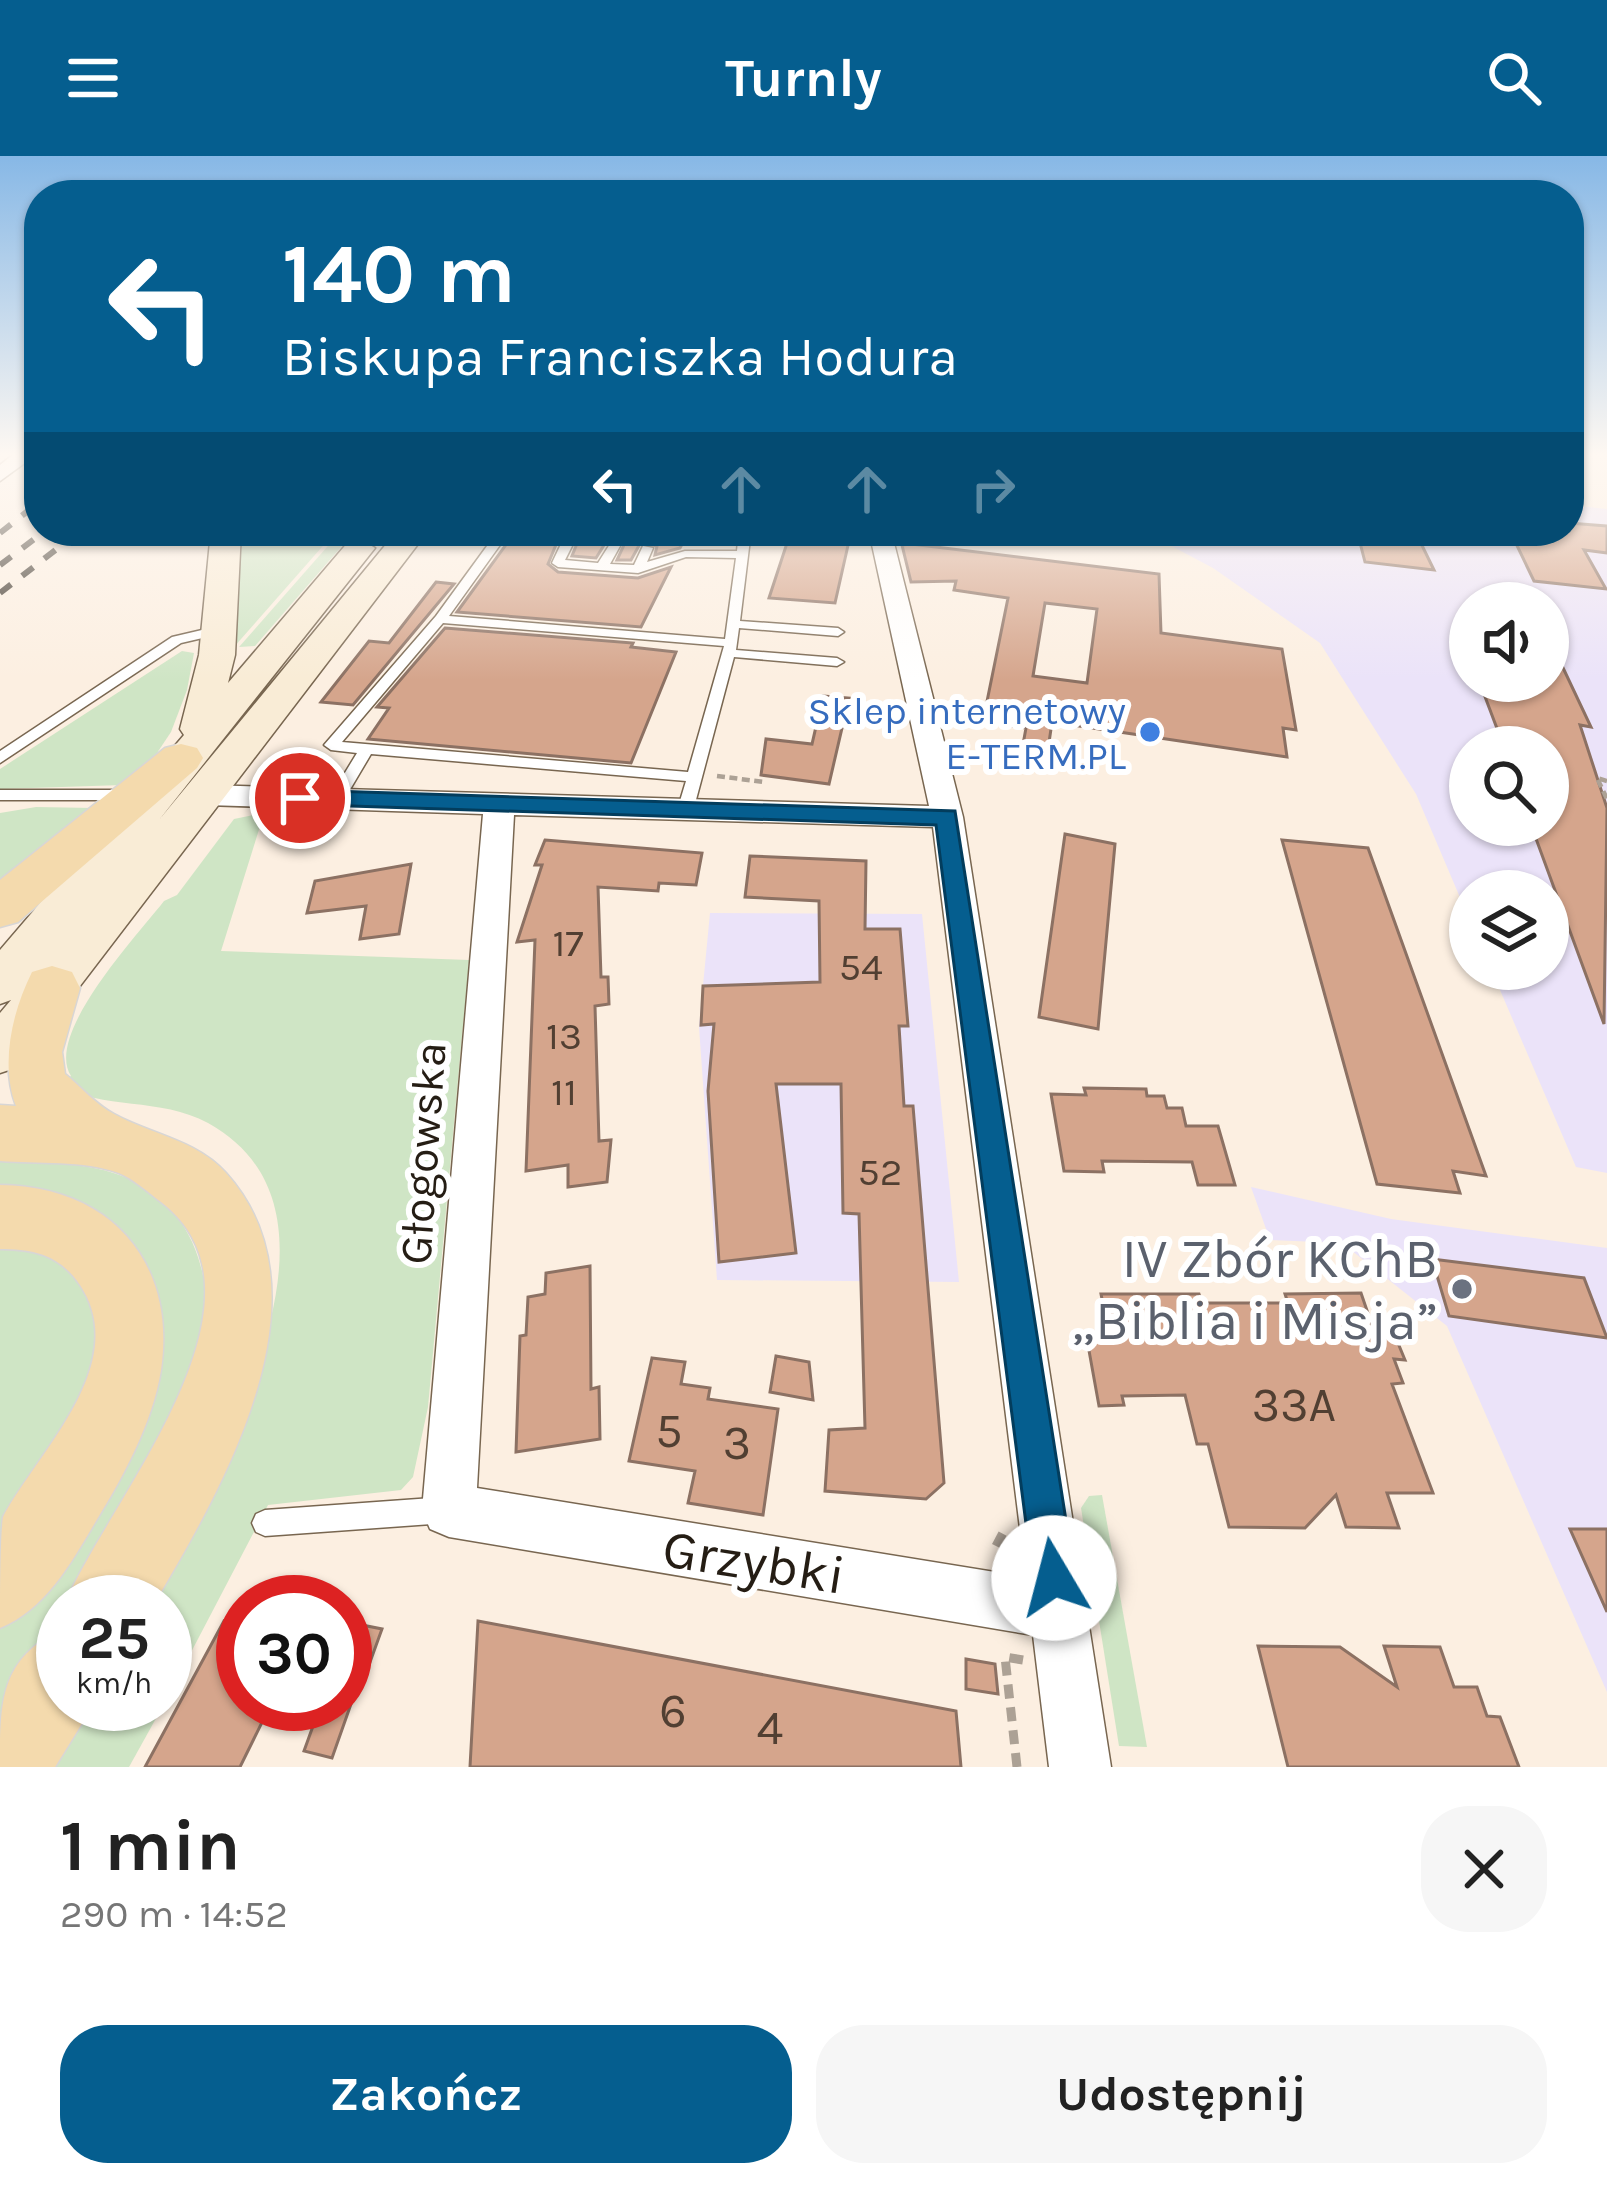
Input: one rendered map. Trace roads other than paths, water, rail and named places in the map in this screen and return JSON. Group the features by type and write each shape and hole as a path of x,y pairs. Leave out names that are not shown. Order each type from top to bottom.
{"main road":[{"path":"194,766 219,630 225,546"},
{"path":"0,1051 26,986 194,766 393,546"},
{"path":"0,908 138,795 194,766 393,546"},
{"path":"26,986 36,1086 100,1141"},
{"path":"0,1133 100,1141 141,1151 192,1183 213,1207 229,1238 240,1278 229,1372 210,1418 122,1575"},
{"path":"0,1217 52,1223 87,1241 114,1270 127,1332 121,1383 99,1442 53,1519 0,1586"},
{"path":"2,1767 36,1714"}],"street":[{"path":"883,546 946,817 1081,1767"},
{"path":"194,766 337,799 946,817"},
{"name":"Głogowska","path":"449,1510 499,803"},
{"name":"Grzybki","path":"449,1510 1059,1611"}],"lane":[{"path":"493,546 440,619 331,746 702,774"},
{"path":"566,546 558,563 638,569 685,554 742,555"},
{"path":"602,567 614,546"},
{"path":"685,811 702,774 729,648 743,546"},
{"path":"638,569 647,548"},
{"path":"440,619 837,662"},
{"path":"733,623 838,632"},
{"path":"0,758 177,640 219,630"},
{"path":"337,799 367,749"},
{"path":"0,795 138,795"},
{"path":"266,1523 449,1510"}],"railway":[{"path":"0,533 5,529"},
{"path":"0,565 25,546"},
{"path":"0,593 61,546"}],"place":[{"name":"Sklep internetowy E-TERM.PL","path":"1150,732"},
{"name":"IV Zbór KChB „Biblia i Misja”","path":"1462,1289"}]}
